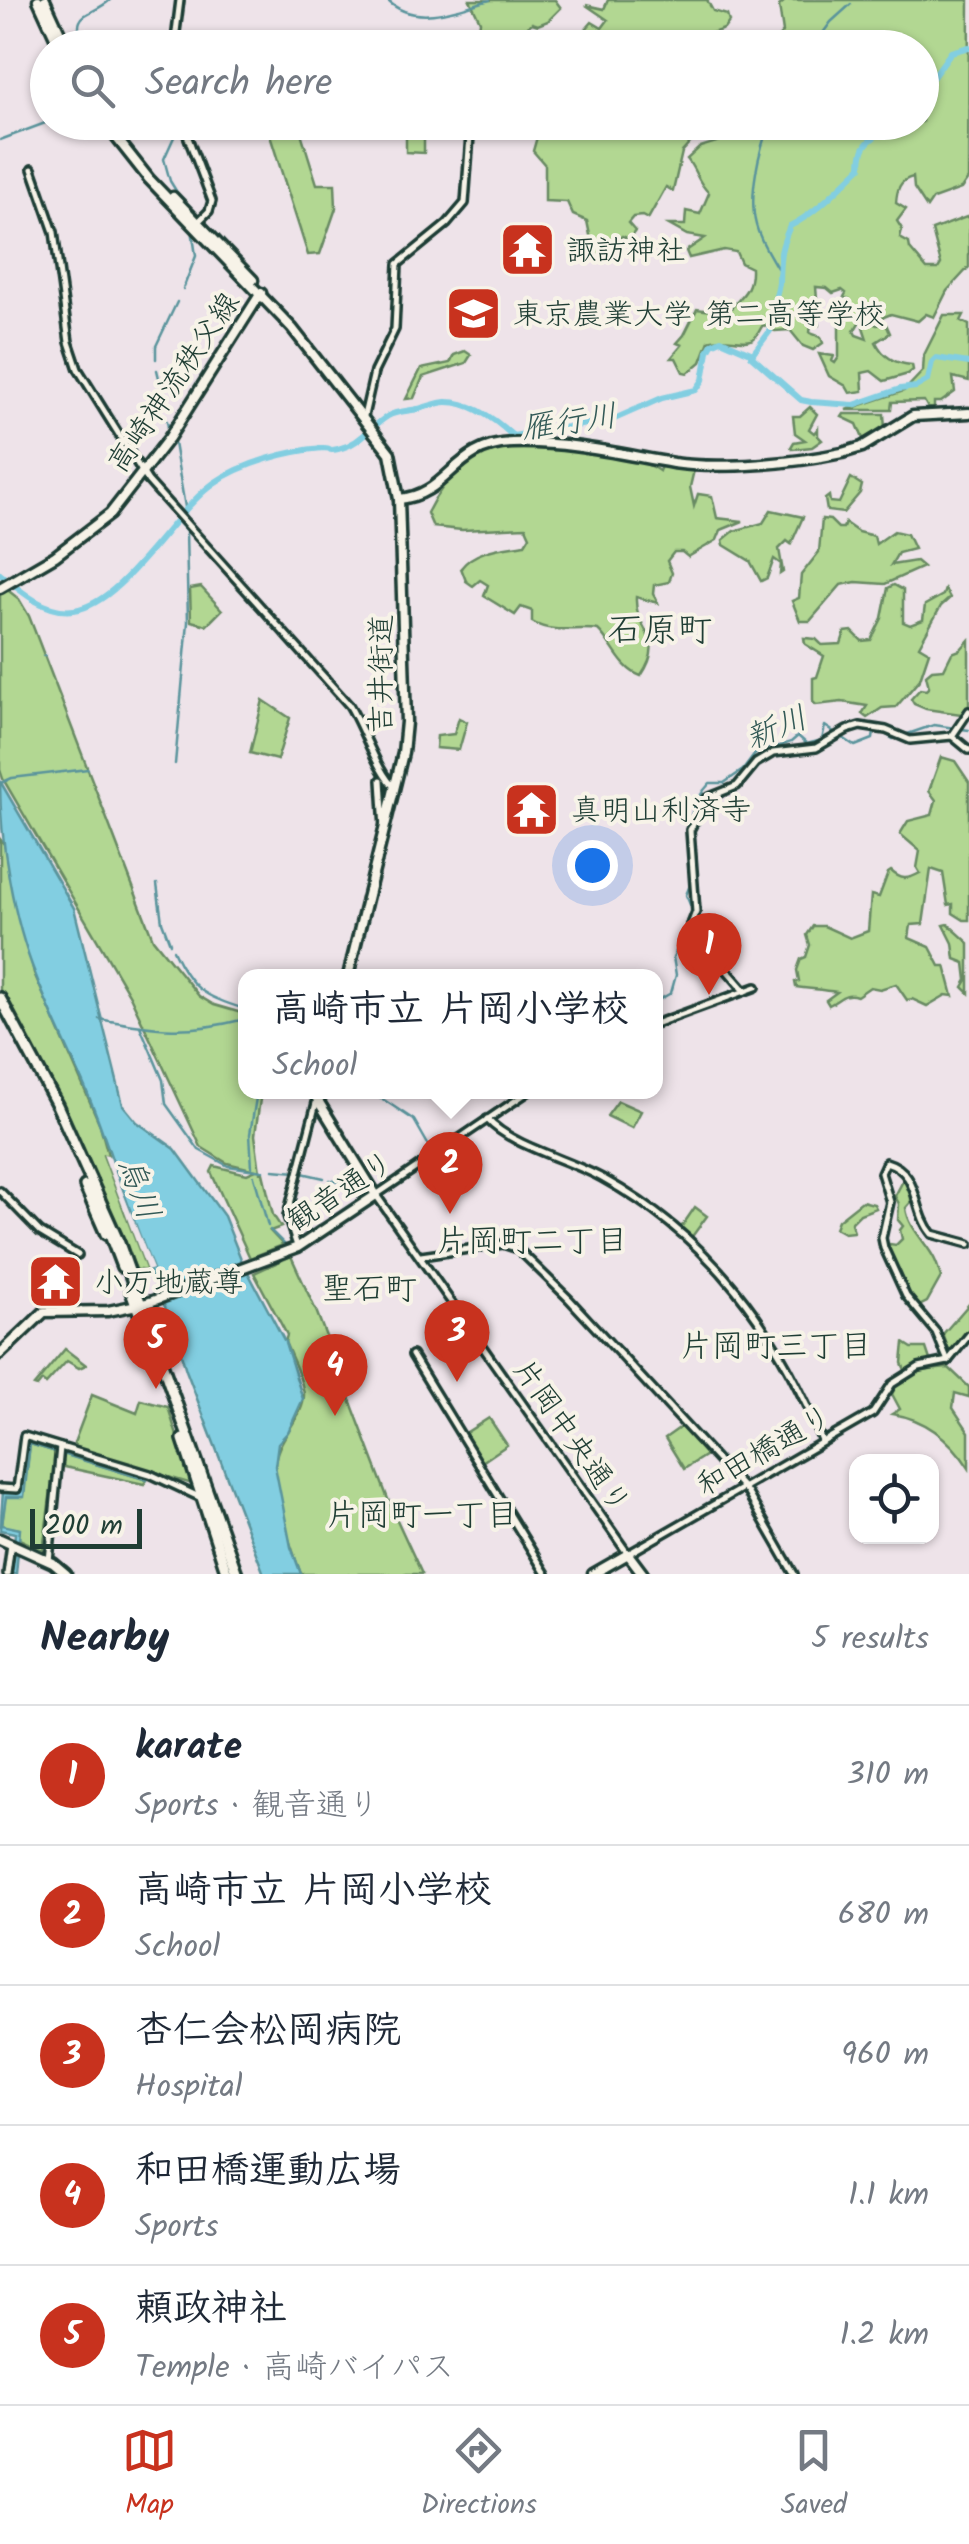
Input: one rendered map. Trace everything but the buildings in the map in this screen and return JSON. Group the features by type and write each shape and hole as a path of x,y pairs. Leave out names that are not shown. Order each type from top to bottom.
{"highway":[{"path":"0,998 83,1159 142,1305 235,1574"},
{"path":"0,1008 71,1144 113,1244"},
{"path":"85,1186 142,1305 202,1498 235,1574"},
{"path":"182,1436 235,1574"}],"main road":[{"path":"42,0 55,30"},
{"name":"吉井街道","path":"120,140 149,179 260,293 369,424 393,460 399,498 406,722 350,969"},
{"name":"高崎神流秩父線","path":"0,585 95,528 144,474 260,293"},
{"path":"399,498 427,493 466,457 508,443 580,447 710,466 817,458 858,448 913,416 969,413"},
{"path":"320,1099 376,1195"},
{"name":"観音通り","path":"0,1354 44,1312 108,1312 142,1305 295,1245 376,1195"},
{"path":"0,1539 49,1561 66,1574"},
{"path":"628,1554 642,1574"},
{"name":"和田橋通り","path":"594,1574 628,1554"}],"street":[{"path":"176,30 180,0"},
{"path":"189,140 212,201 209,211 196,224"},
{"path":"369,424 374,372 395,329 398,264 465,204 470,140"},
{"path":"32,169 54,232 72,356 144,474 349,705 367,736 381,774 384,832"},
{"path":"952,736 969,711"},
{"path":"745,991 713,954 688,953 683,946 696,912 690,830 703,803 737,786 756,763 773,754 816,748 860,726 886,730 910,740 952,736 969,750"},
{"path":"381,774 394,787"},
{"path":"663,1021 756,987"},
{"path":"295,1245 287,1216 317,1099"},
{"name":"観音通り","path":"376,1195 517,1099"},
{"path":"487,1118 505,1134 630,1194 692,1242 752,1309 783,1355 822,1441"},
{"path":"969,1244 932,1234 922,1220 910,1180 903,1170 886,1162 881,1174 890,1202 882,1238 906,1296 936,1332 948,1360 969,1336"},
{"path":"0,1192 40,1232 78,1255"},
{"name":"片岡中央通り","path":"376,1195 628,1554"},
{"path":"420,1256 503,1244 518,1249 593,1324 742,1488 794,1574"},
{"path":"412,1355 546,1574"},
{"name":"和田橋通り","path":"628,1554 873,1413 889,1388 912,1372 948,1360"},
{"path":"0,1488 17,1490 24,1436 60,1450 150,1474 202,1498"},
{"path":"49,1561 60,1450"},
{"path":"179,1488 192,1492 198,1486"},
{"path":"7,1574 11,1544"}],"green space":[{"path":"470,0 555,0 561,8 548,21 532,23 522,30 479,30 480,21"},
{"path":"608,0 707,0 713,11 727,15 729,22 721,30 585,30 592,22 602,28 608,20 586,5 604,9"},
{"path":"786,0 969,0 968,179 961,189 933,199 927,208 914,188 913,177 908,178 900,186 896,203 906,209 897,221 902,229 900,238 909,243 927,269 938,269 941,264 932,230 969,216 969,267 947,291 934,317 926,314 918,321 891,314 879,319 866,311 854,331 856,335 867,339 863,327 870,322 886,324 890,333 876,342 891,359 912,365 913,370 884,381 871,371 862,373 863,391 850,393 829,376 819,354 834,356 835,363 839,357 839,323 845,323 849,299 842,290 833,293 816,287 819,325 811,324 810,333 821,337 823,343 813,350 803,346 790,330 775,331 763,325 749,341 709,341 701,362 688,373 683,372 676,358 671,358 682,345 677,343 697,309 727,313 744,293 751,276 751,268 741,263 736,252 724,250 689,258 686,251 705,238 687,235 669,225 685,225 686,211 700,214 709,193 687,159 700,147 721,140 939,140 939,30 783,30 779,6"},
{"path":"271,140 303,140 317,184 335,184 336,208 320,254 308,255"},
{"path":"406,140 424,140 424,153 406,152"},
{"path":"536,140 693,140 682,152 673,191 666,187 648,219 633,217 628,223 635,231 629,239 622,236 602,254 594,254 587,221 573,215 567,202 545,201 545,165 533,151"},
{"path":"944,315 964,315 961,321 969,325 969,381 953,377 955,392 941,402 934,402 934,409 924,401 892,402 891,410 846,410 904,391 923,371 924,355"},
{"path":"465,351 471,355 466,363 423,377 414,398 406,399 421,369 450,363 454,355"},
{"path":"810,407 817,414 809,429 814,433 818,428 822,440 812,447 793,449 794,442 805,440 795,433 793,416 800,416"},
{"path":"884,414 885,430 864,441 857,424 842,417"},
{"path":"515,445 610,454 659,471 661,466 694,470 690,487 694,506 698,494 712,496 717,518 743,521 721,530 717,540 688,557 674,552 667,561 672,573 669,582 654,585 658,603 636,597 651,643 641,676 622,662 598,630 540,626 532,622 532,611 521,607 515,615 484,596 488,585 480,580 473,586 466,581 461,568 467,562 490,550 525,544 530,536 526,527 433,527 427,513 451,477 486,453"},
{"path":"851,478 862,485 860,493 843,513 827,511 825,499 829,496 830,502 839,503"},
{"path":"771,510 803,517 791,544 787,541 779,549 783,572 780,574 781,564 774,559 767,578 761,581 750,561 724,545 723,540 734,531 763,523"},
{"path":"822,519 830,520 838,528 845,523 874,536 876,544 894,531 907,534 914,549 898,553 891,565 916,561 923,567 885,584 841,585 810,621 800,621 792,601 799,598 801,575 819,552"},
{"path":"0,584 19,599 29,616 153,939 199,996 238,1012 238,1099 260,1099 255,1135 260,1172 273,1215 281,1227 270,1231 283,1245 250,1258 211,1172 214,1166 247,1174 256,1170 227,1163 201,1147 130,996 0,770"},
{"path":"894,585 903,590 903,622 910,625 923,620 925,605 943,595 945,589 950,598 941,606 919,646 929,652 920,679 896,707 882,708 867,718 862,714 867,706 842,702 816,705 813,678 817,677 824,656 805,644 804,638 816,639 822,645 841,644 845,632 852,631 862,641 871,640 882,618 888,588"},
{"path":"201,587 222,610 207,625 191,621 190,589"},
{"path":"969,640 969,708 961,714 914,704 911,699 920,689 929,687 926,675 944,669 952,653"},
{"path":"263,700 290,718 277,760 250,753"},
{"path":"459,718 467,722 459,750 436,748 437,736 454,734"},
{"path":"941,757 955,761 969,782 969,920 953,913 943,873 931,869 923,924 911,925 909,938 930,947 940,966 945,966 953,996 946,995 927,1006 907,1000 896,984 880,989 870,987 857,996 846,996 829,1005 826,1000 837,992 796,987 797,970 810,945 807,935 813,926 824,926 850,938 868,931 871,895 879,897 888,873 904,878 920,873 920,851 900,834 908,821 932,815 936,800 929,791"},
{"path":"0,839 34,973 100,1125 108,1155 103,1155 147,1271 139,1270 139,1275 49,1086 42,1063 44,1075 0,993"},
{"path":"948,924 969,943 969,993 963,987 967,980 965,963 955,959 953,943 944,925"},
{"path":"618,1101 641,1111 632,1128 607,1116"},
{"path":"905,1177 911,1190 908,1215 941,1277 927,1302 919,1306 909,1296 887,1248 902,1239 903,1226 898,1220 895,1196"},
{"path":"862,1201 876,1208 860,1214 851,1223 854,1232 844,1233 835,1228 838,1220"},
{"path":"695,1207 707,1216 691,1238 680,1229"},
{"path":"291,1256 317,1313 391,1507 422,1574 301,1574 280,1507 275,1466 304,1394 285,1342 287,1335 254,1273"},
{"path":"969,1304 969,1332 949,1351 943,1334"},
{"path":"904,1343 912,1348 926,1348 931,1363 905,1370"},
{"path":"65,1349 86,1365 79,1368 67,1361 46,1384 42,1381 34,1386"},
{"path":"949,1368 969,1387 969,1397 955,1393 953,1408 969,1432 969,1468 937,1432 892,1414 900,1409 892,1394 901,1381 915,1373"},
{"path":"92,1395 137,1413 141,1400 168,1407 192,1484 77,1450 74,1443"},
{"path":"489,1418 507,1445 482,1462 464,1434"},
{"path":"685,1424 711,1452 684,1469 665,1438"},
{"path":"30,1444 56,1452 43,1550 19,1539 19,1529 2,1526 5,1496 23,1497"},
{"path":"61,1453 147,1480 144,1484 60,1466"}],"water":[{"name":"烏川","path":"0,781 74,908 123,1105 137,1122 175,1149 224,1216 241,1259 285,1342 303,1399 288,1432 278,1443 275,1466 291,1547 301,1574 264,1574 149,1270 153,1269 93,1106 36,976 9,880"},
{"path":"28,1439 148,1476 147,1480 30,1444 24,1497 6,1497 2,1525 20,1529 16,1574 11,1574 15,1533 0,1530 3,1492 20,1492"}],"pier":[{"path":"103,1154 108,1155 153,1269 147,1271"},
{"path":"247,1260 253,1270 159,1305 154,1294"}],"waterway":[{"path":"79,30 84,16 110,0"},
{"path":"387,0 398,8 423,15 490,0"},
{"path":"825,30 851,4"},
{"path":"939,69 951,52 969,47"},
{"path":"0,140 30,129"},
{"path":"173,140 164,159 170,181 186,207"},
{"path":"764,140 756,173 754,213 760,236 777,268"},
{"path":"752,355 770,331 781,254 790,226 818,207 861,167 863,150 870,140"},
{"path":"183,289 196,256 192,229"},
{"path":"156,359 156,346 177,302"},
{"name":"雁行川","path":"0,574 25,594 53,608 74,610 93,604 129,575 198,497 238,470 295,452 346,447 391,414 444,402 475,409 513,436 612,420 662,398 696,390 703,380 708,351 721,340 753,354 801,400 811,402 854,405 916,387 928,380 936,358 969,363"},
{"path":"157,370 163,394"},
{"path":"167,421 168,427"},
{"path":"174,443 185,507"},
{"path":"175,764 188,622 186,531 176,520"},
{"name":"新川","path":"690,858 688,828 698,799 710,783 724,783 743,770 755,754 798,736 807,744 822,740 825,726 855,746 873,739 874,732 893,739 934,725 969,730"},
{"path":"1,783 12,778 88,769"},
{"name":"新川","path":"692,880 686,895 694,914"},
{"path":"157,884 162,922 170,943"},
{"name":"新川","path":"663,998 671,993 676,975 673,957 687,930"},
{"path":"173,950 200,990 238,1007"},
{"name":"新川","path":"99,1019 172,1029 238,1020"},
{"path":"140,1026 163,1080 166,1104 199,1150 228,1166 263,1171"},
{"path":"252,1167 250,1134 256,1099"},
{"path":"382,1099 414,1120 430,1148 445,1162 450,1176"},
{"path":"273,1170 296,1172"},
{"path":"302,1173 324,1178"},
{"path":"254,1176 268,1226"},
{"path":"330,1180 365,1188"},
{"path":"270,1230 285,1245"}],"place":[{"name":"諏訪神社","path":"527,250"},
{"name":"東京農業大学 第二高等学校","path":"474,314"},
{"name":"真明山利済寺","path":"532,810"},
{"name":"karate","path":"709,995"},
{"name":"高崎市立 片岡小学校","path":"450,1214"},
{"name":"小万地蔵尊","path":"55,1282"},
{"name":"杏仁会松岡病院","path":"457,1382"},
{"name":"頼政神社","path":"156,1389"},
{"name":"和田橋運動広場","path":"335,1416"}],"district":[{"name":"石原町","path":"660,629"},
{"name":"片岡町二丁目","path":"532,1240"},
{"name":"聖石町","path":"369,1288"},
{"name":"片岡町三丁目","path":"776,1345"},
{"name":"片岡町一丁目","path":"422,1514"}]}
